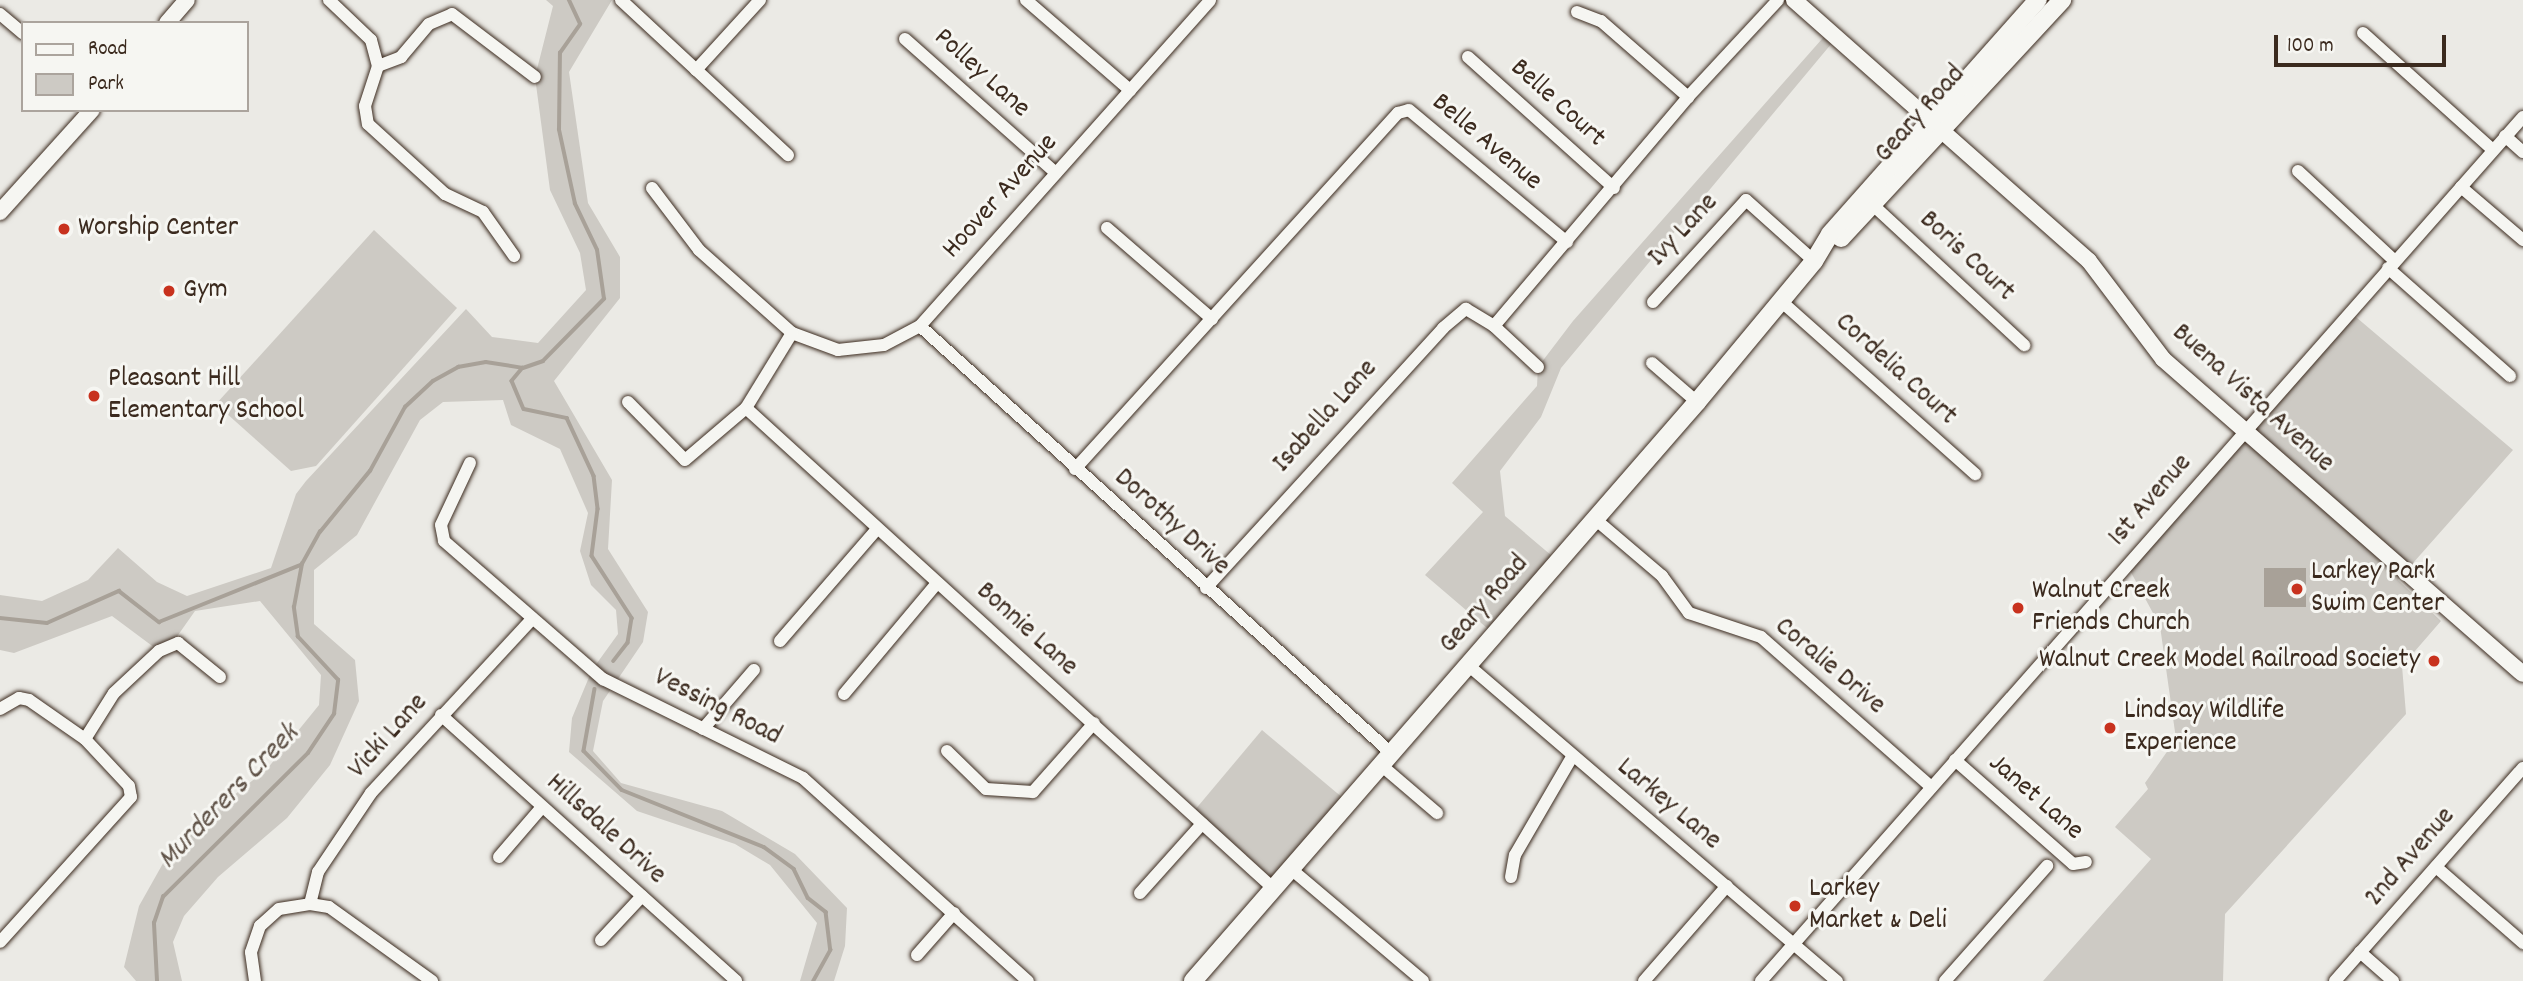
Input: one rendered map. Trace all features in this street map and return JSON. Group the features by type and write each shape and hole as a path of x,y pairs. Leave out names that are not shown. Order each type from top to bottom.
{"main road":[{"name":"Geary Road","path":"1814,261 1874,206 2038,0"},
{"name":"Geary Road","path":"1197,980 1273,888 1782,302 1814,261 1830,234 2062,0"}],"street":[{"path":"169,21 187,0"},
{"path":"329,0 371,40 378,66 365,106 368,124 445,194 483,212 514,256"},
{"path":"621,0 788,155"},
{"path":"696,71 760,0"},
{"path":"1026,0 1130,90"},
{"name":"Hoover Avenue","path":"792,333 838,350 859,350 920,326 1210,0"},
{"path":"1538,367 1494,326 1614,188 1688,97 1778,0"},
{"name":"Buena Vista Avenue","path":"1794,0 2089,261 2163,359 2523,674"},
{"path":"1577,12 1601,21 1688,97"},
{"path":"0,13 21,31"},
{"path":"378,66 401,57 429,24 452,13 535,77"},
{"path":"2363,33 2493,150"},
{"name":"Polley Lane","path":"905,39 1056,173"},
{"name":"Belle Court","path":"1468,57 1614,188"},
{"name":"Belle Avenue","path":"1075,469 1398,113 1409,110 1567,242"},
{"path":"0,212 90,112"},
{"name":"1st Avenue","path":"1761,981 1791,943 2523,117"},
{"path":"2505,136 2523,152"},
{"path":"2298,171 2510,376"},
{"path":"2461,187 2523,240"},
{"path":"628,402 685,460 746,408 792,333 699,250 652,188"},
{"name":"Ivy Lane","path":"1653,302 1746,200 1814,261"},
{"name":"Boris Court","path":"1874,206 2024,345"},
{"path":"1107,228 1212,319"},
{"name":"Cordelia Court","path":"1782,302 1975,474"},
{"name":"Isabella Lane","path":"1206,588 1443,328 1466,309 1494,326"},
{"name":"Dorothy Drive","path":"920,326 1206,588 1386,759 1437,813"},
{"path":"1652,363 1697,402"},
{"name":"Bonnie Lane","path":"746,408 1273,888"},
{"name":"Vessing Road","path":"470,463 440,534 531,620 603,679 803,778 1028,981"},
{"name":"Coralie Drive","path":"1595,519 1662,576 1689,613 1761,637 1931,788"},
{"path":"780,642 877,529"},
{"path":"844,694 937,583"},
{"name":"Vicki Lane","path":"310,904 318,872 339,836 441,715 531,620"},
{"path":"85,739 114,693 159,651 178,643 220,677"},
{"name":"Larkey Lane","path":"1468,666 1837,981"},
{"path":"704,729 754,670"},
{"path":"0,709 19,698 29,700 85,739 129,786 131,797 0,942"},
{"name":"Hillsdale Drive","path":"441,715 735,981"},
{"path":"947,751 986,789 1032,792 1094,723"},
{"path":"1511,877 1515,855 1572,757"},
{"name":"Janet Lane","path":"1955,760 2073,864 2086,862"},
{"name":"2nd Avenue","path":"2335,981 2523,768"},
{"path":"499,857 542,807"},
{"path":"1140,893 1202,824"},
{"path":"1945,981 2047,866"},
{"path":"2436,867 2523,943"},
{"path":"1290,869 1423,981"},
{"path":"1644,981 1727,886"},
{"path":"601,940 642,896"},
{"path":"255,981 251,952 260,926 279,909 310,904 329,907 432,981"},
{"path":"917,955 954,913"},
{"path":"2360,952 2393,981"}],"green space":[{"path":"546,0 612,0 569,72 588,203 620,257 620,298 554,381 612,480 608,549 648,612 643,642 603,701 593,751 621,783 722,811 795,854 847,908 845,946 834,981 800,981 817,923 770,865 735,844 637,811 569,752 572,718 592,670 618,634 616,610 591,585 580,551 588,513 560,449 511,425 503,400 443,402 420,420 357,535 314,570 314,624 355,660 359,701 330,765 287,818 218,877 184,916 173,942 182,981 136,981 124,967 139,906 175,842 267,769 319,705 321,675 260,601 195,611 176,638 159,651 112,616 14,653 0,650 0,595 42,601 88,580 118,548 157,582 187,596 271,568 296,494 466,309 492,337 538,343 586,290 580,253 550,190 535,77 553,6"},
{"path":"1829,31 1837,37 1561,368 1541,417 1500,471 1505,516 1558,561 1494,634 1425,575 1483,512 1452,483 1537,386 1538,367 1573,321"},
{"path":"374,230 457,308 316,466 291,471 216,404"},
{"path":"2350,312 2513,450 2398,580 2441,621 2402,666 2406,714 2225,914 2223,981 2043,981 2151,859 2115,827 2148,789 2145,783 2176,739 2160,626 2127,565"},
{"path":"1262,730 1349,803 1278,887 1191,814"}],"shaded area":[{"path":"2264,568 2306,568 2306,607 2264,607"}],"waterway":[{"name":"Murderers Creek","path":"157,981 154,923 163,897 308,753 334,714 338,680 298,637 294,607 302,564 320,532 370,471 405,407 433,381 458,367 486,362 523,368 543,361 604,299 597,250 575,204 559,130 560,53 580,24 569,0"},
{"path":"523,368 512,381 524,409 567,418 594,476 598,509 592,556 632,618 628,643 614,661"},
{"path":"0,618 47,623 119,591 159,622 301,565"},
{"path":"595,689 584,751 622,790 764,847 794,869 808,898 826,912 831,950 814,981"}],"place":[{"name":"Worship Center","path":"64,229"},
{"name":"Gym","path":"169,291"},
{"name":"Pleasant Hill Elementary School","path":"94,396"},
{"name":"Larkey Park Swim Center","path":"2297,589"},
{"name":"Walnut Creek Friends Church","path":"2018,608"},
{"name":"Walnut Creek Model Railroad Society","path":"2434,661"},
{"name":"Lindsay Wildlife Experience","path":"2110,728"},
{"name":"Larkey Market & Deli","path":"1795,906"}]}
